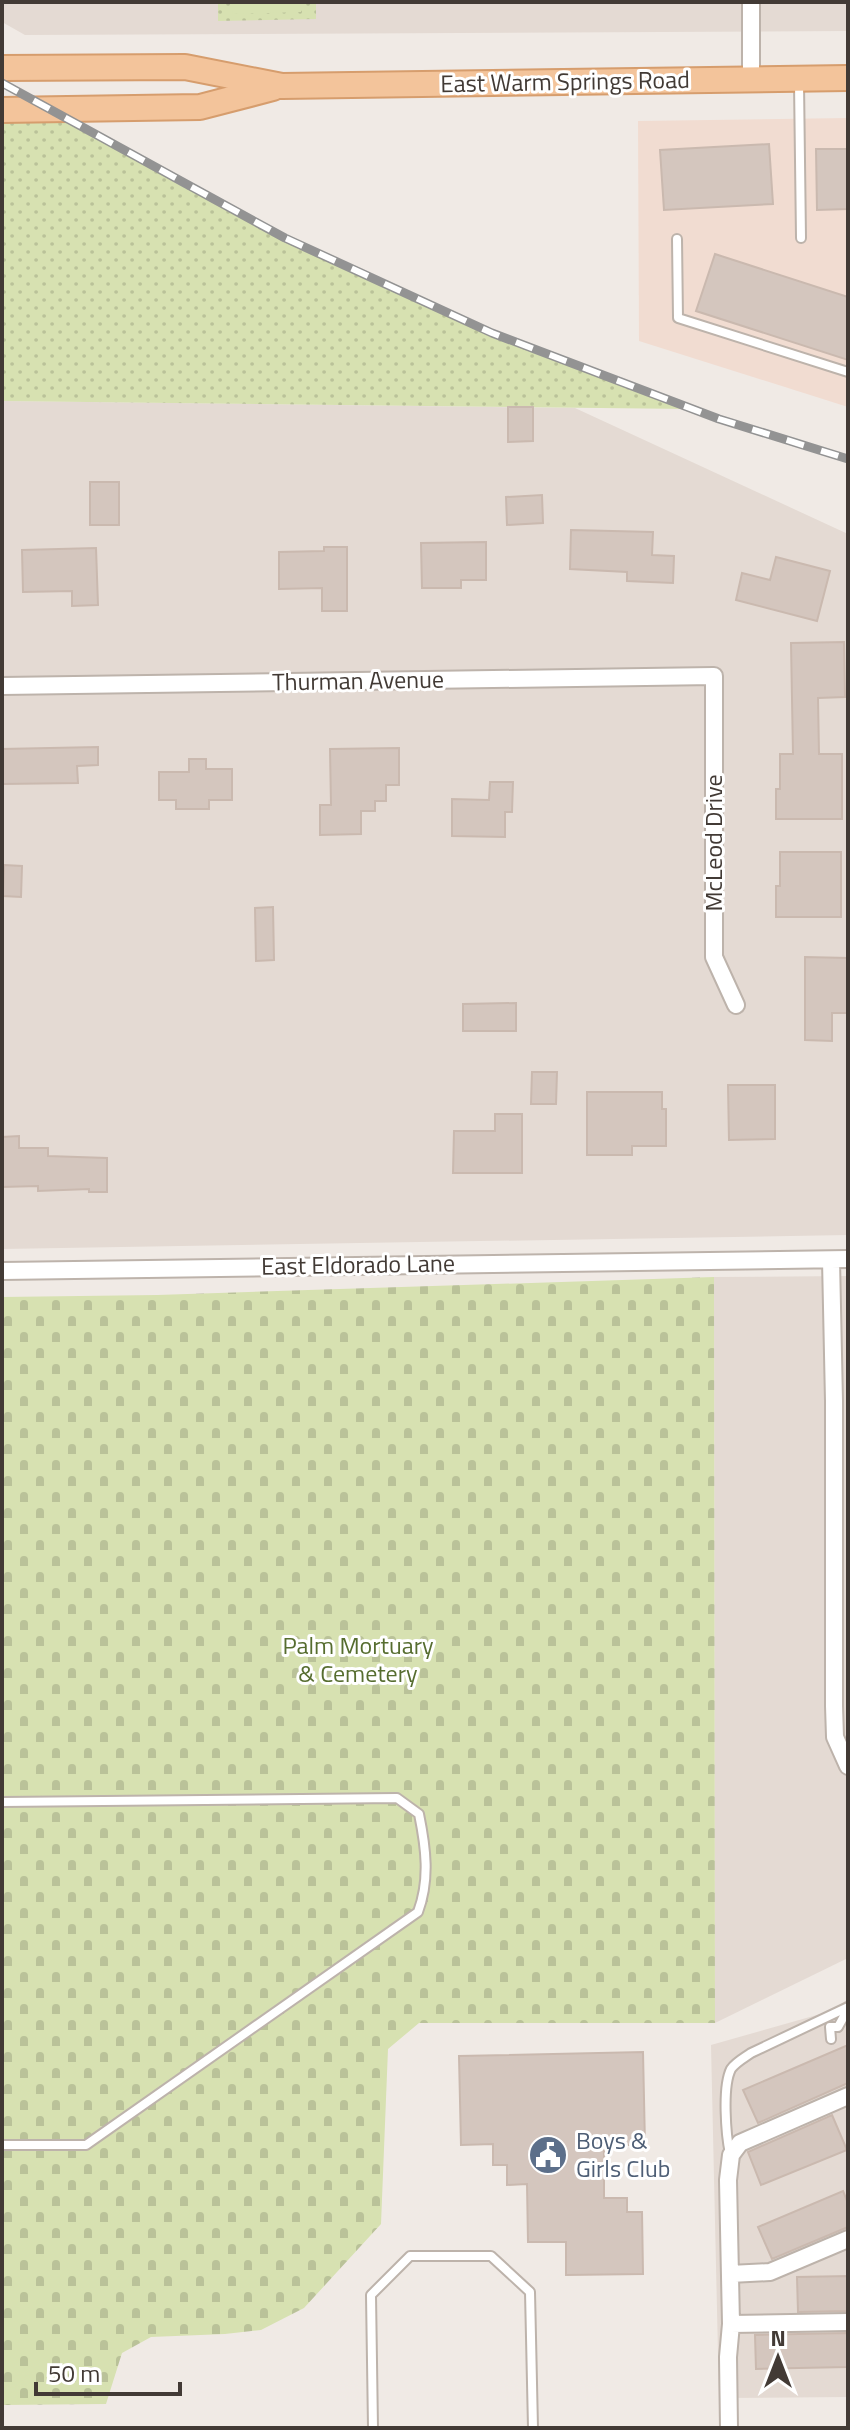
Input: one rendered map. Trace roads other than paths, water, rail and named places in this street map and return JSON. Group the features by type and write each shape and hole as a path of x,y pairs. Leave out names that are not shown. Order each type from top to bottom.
{"main road":[{"name":"East Warm Springs Road","path":"2,68 185,67 282,86 848,78"},
{"name":"East Warm Springs Road","path":"2,110 200,107 282,86"}],"street":[{"path":"751,2 751,80"},
{"name":"Thurman Avenue","path":"2,686 714,676"},
{"name":"McLeod Drive","path":"714,676 714,957 736,1005"},
{"path":"840,1260 841,1606 835,1737 848,1766"},
{"name":"East Eldorado Lane","path":"2,1271 840,1260"},
{"path":"729,2428 731,2324 728,2180 731,2155 740,2143 848,2096"},
{"path":"730,2274 770,2272 848,2239"},
{"path":"731,2324 848,2322"}],"lane":[{"path":"799,78 801,238"},
{"path":"677,239 678,318 848,372"},
{"path":"2,1802 397,1798 419,1814 425,1849 426,1890 418,1912 86,2145 2,2145"},
{"path":"731,2155 726,2135 728,2078 737,2062 848,2008"},
{"path":"830,2027 838,2027 848,2008"},
{"path":"827,2017 831,2039"},
{"path":"373,2428 371,2295 410,2256 491,2256 530,2292 533,2428"}],"railway":[{"path":"2,83 285,238 492,333 719,419 848,459"}],"place":[{"name":"Boys & Girls Club","path":"548,2155"}],"park label":[{"name":"Palm Mortuary & Cemetery","path":"358,1660"}]}
